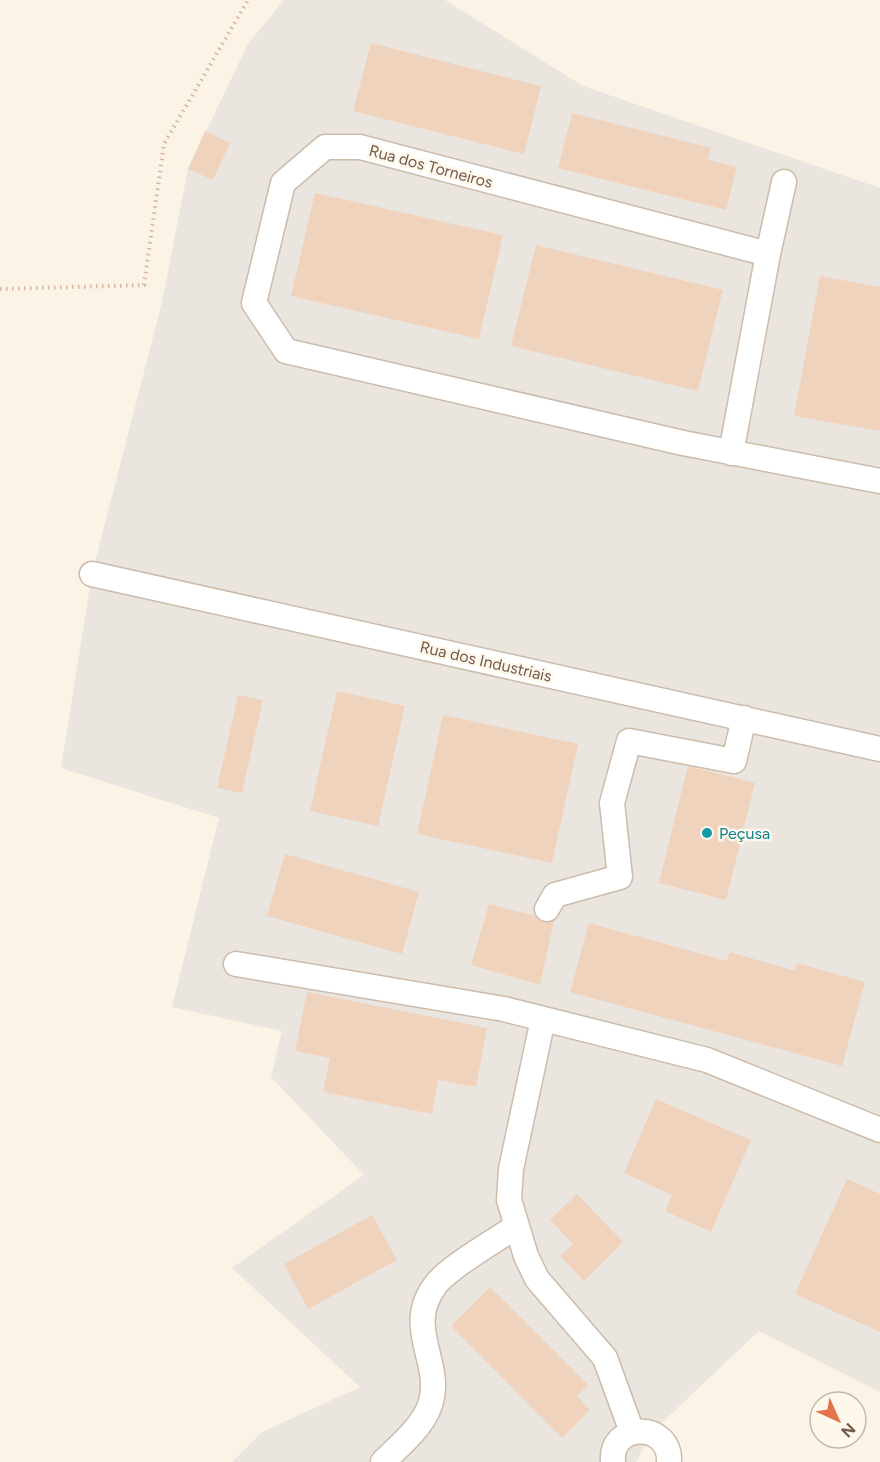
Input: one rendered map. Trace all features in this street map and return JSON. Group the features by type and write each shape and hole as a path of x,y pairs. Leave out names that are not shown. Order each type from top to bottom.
{"street":[{"name":"Rua dos Torneiros","path":"768,254 360,147 324,147 283,183 254,303 286,351 731,453 880,481"},
{"path":"731,453 768,254 784,182"},
{"name":"Rua dos Industriais","path":"92,574 880,748"},
{"path":"547,909 555,895 620,877 612,803 629,741 734,761 744,718"},
{"path":"236,964 504,1009 707,1060 880,1130"},
{"path":"543,1019 511,1169 509,1200 515,1227 537,1280 605,1358 632,1432"},
{"path":"383,1462 412,1432 428,1410 434,1385 421,1332 424,1306 438,1282 515,1227"},
{"path":"613,1462 614,1450 618,1441 632,1432 646,1431 660,1438 666,1446 669,1462"}],"path":[{"path":"0,289 25,291 144,285 164,144 248,0"}],"shaded area":[{"path":"284,0 445,0 583,86 880,188 880,1392 759,1331 652,1432 636,1462 232,1462 262,1432 360,1387 232,1268 364,1175 271,1077 282,1031 172,1007 219,818 61,768 92,574 162,302 188,169 248,44"}],"building":[{"path":"371,43 541,86 524,154 353,111"},
{"path":"572,113 711,148 708,160 737,167 726,210 558,168"},
{"path":"205,131 230,143 213,180 188,169"},
{"path":"315,193 503,235 479,339 291,296"},
{"path":"536,245 723,290 698,391 511,346"},
{"path":"820,276 880,287 880,431 794,416"},
{"path":"337,691 405,706 378,826 310,811"},
{"path":"238,695 263,700 242,793 217,788"},
{"path":"443,715 578,744 552,863 417,834"},
{"name":"Peçusa","path":"688,766 755,783 726,900 659,883"},
{"path":"285,854 419,892 402,954 267,916"},
{"path":"489,904 554,921 540,985 471,965"},
{"path":"589,923 727,961 730,952 795,971 797,963 865,982 842,1066 570,992"},
{"path":"307,992 487,1028 476,1087 438,1080 432,1114 323,1092 330,1058 295,1051"},
{"path":"656,1099 751,1140 711,1232 665,1211 672,1195 624,1173"},
{"path":"847,1179 880,1194 880,1332 795,1294"},
{"path":"577,1194 623,1242 584,1281 560,1256 573,1244 550,1220"},
{"path":"372,1215 397,1260 308,1309 284,1264"},
{"path":"490,1287 588,1385 577,1396 590,1410 562,1438 451,1326"}],"place":[{"name":"Peçusa","path":"707,833"}]}
